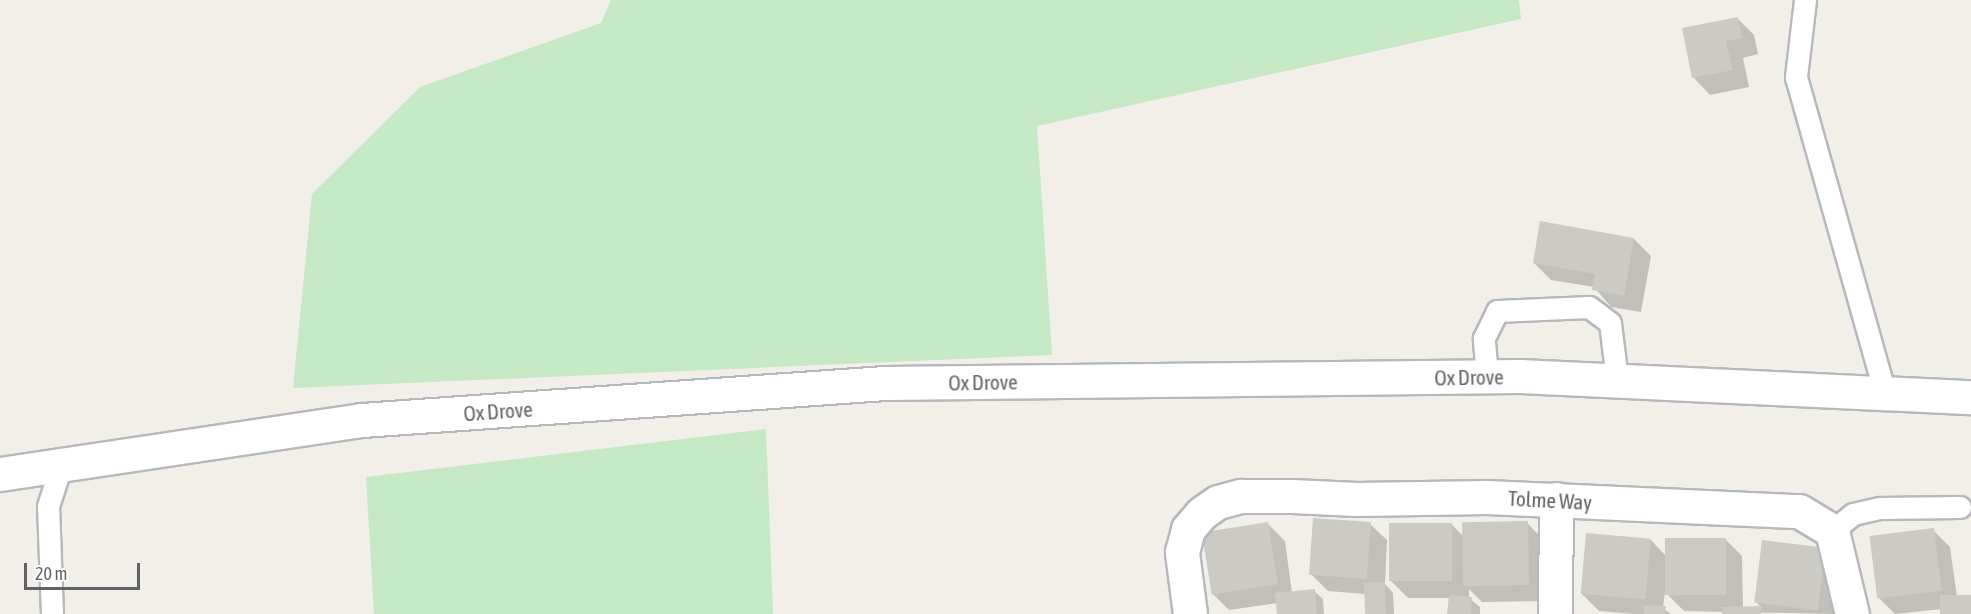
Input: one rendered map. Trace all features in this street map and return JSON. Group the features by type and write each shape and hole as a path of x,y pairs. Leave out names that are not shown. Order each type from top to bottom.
{"street":[{"name":"Ox Drove","path":"0,474 362,420 885,383 1487,376 1971,397"},
{"name":"Tolme Way","path":"1190,614 1182,552 1188,529 1218,502 1241,496 1557,499 1799,511 1832,531"},
{"path":"1555,614 1557,499"},
{"path":"1832,531 1852,614"}],"lane":[{"path":"1804,0 1796,77 1885,393"},
{"path":"1487,376 1484,338 1497,311 1589,308 1610,323 1617,380"},
{"path":"52,614 48,506 62,463"},
{"path":"1832,531 1852,514 1880,508 1960,507"}],"green space":[{"path":"611,0 1519,0 1521,19 1037,126 1052,355 293,388 312,194 420,87 601,23"},
{"path":"766,429 773,614 374,614 366,477"}],"building":[{"path":"1738,17 1742,38 1726,41 1733,70 1692,78 1682,28"},
{"path":"1540,221 1634,238 1624,296 1592,290 1595,274 1533,263"},
{"path":"1313,518 1371,522 1367,579 1309,575"},
{"path":"1528,521 1529,585 1463,586 1462,522"},
{"path":"1268,522 1278,584 1212,595 1202,532"},
{"path":"1389,523 1452,523 1452,581 1389,581"},
{"path":"1934,528 1942,591 1877,598 1869,536"},
{"path":"1586,533 1651,539 1645,599 1581,594"},
{"path":"1665,538 1726,538 1726,595 1665,595"},
{"path":"1762,540 1826,548 1818,610 1754,603"},
{"path":"1385,582 1386,614 1365,614 1364,583"},
{"path":"1315,589 1317,614 1277,614 1275,593"},
{"path":"1449,595 1472,597 1471,614 1447,614"},
{"path":"1940,595 1971,595 1971,614 1940,614"},
{"path":"1644,605 1666,606 1665,614 1644,614"},
{"path":"1761,606 1761,614 1722,614 1721,607"}]}
